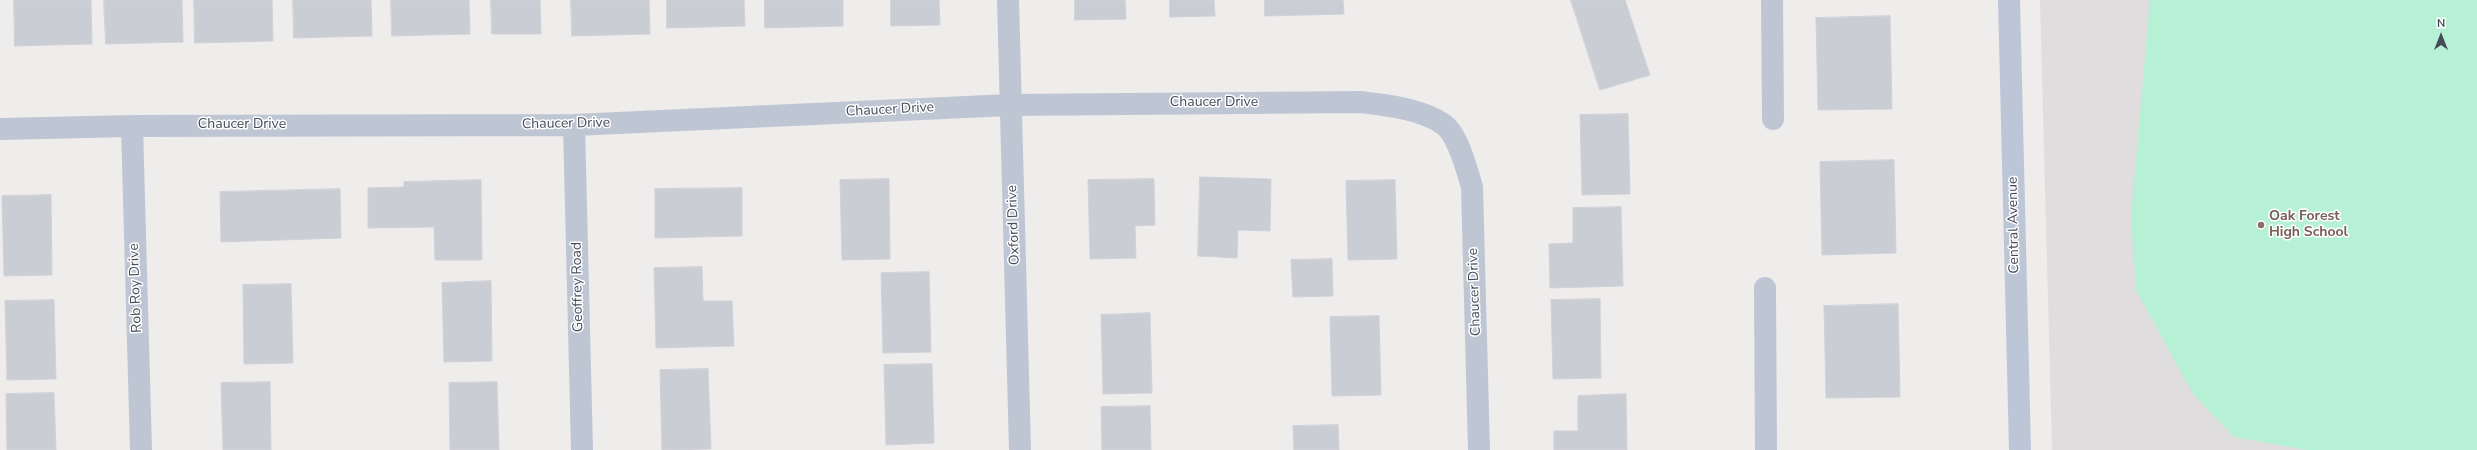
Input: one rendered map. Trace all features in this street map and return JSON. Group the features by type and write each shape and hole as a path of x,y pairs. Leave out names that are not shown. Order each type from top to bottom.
{"street":[{"name":"Oxford Drive","path":"1008,0 1020,450"},
{"path":"1772,0 1773,119"},
{"name":"Central Avenue","path":"2009,0 2020,450"},
{"name":"Chaucer Drive","path":"0,129 132,126 574,124 1010,105 1360,102 1405,109 1443,124 1463,154 1472,187 1479,450"},
{"name":"Geoffrey Road","path":"574,124 582,450"},
{"name":"Rob Roy Drive","path":"132,126 141,450"},
{"path":"1765,288 1766,450"}],"shaded area":[{"name":"Oak Forest High School","path":"2040,0 2477,0 2477,450 2052,450"}],"green space":[{"name":"Oak Forest High School","path":"2150,0 2477,0 2477,450 2307,450 2234,437 2193,394 2136,290 2131,216"}],"building":[{"path":"14,0 91,0 92,44 15,46"},
{"path":"104,0 182,0 183,42 106,44"},
{"path":"194,0 272,0 273,41 195,43"},
{"path":"293,0 371,0 372,36 294,38"},
{"path":"391,0 469,0 470,34 392,36"},
{"path":"491,0 540,0 541,34 492,34"},
{"path":"571,0 649,0 650,34 572,36"},
{"path":"667,0 744,0 745,26 667,28"},
{"path":"765,0 843,0 843,26 765,28"},
{"path":"891,0 939,0 940,25 891,26"},
{"path":"1075,0 1125,0 1126,19 1075,20"},
{"path":"1170,0 1214,0 1215,16 1170,17"},
{"path":"1265,0 1343,0 1344,14 1265,16"},
{"path":"1571,0 1625,0 1650,75 1600,90"},
{"path":"1890,16 1892,109 1818,110 1816,18"},
{"path":"1628,114 1630,194 1582,195 1580,115"},
{"path":"1894,160 1896,253 1822,255 1820,162"},
{"path":"1200,177 1271,179 1270,231 1238,230 1237,258 1198,256"},
{"path":"889,179 890,259 842,260 840,180"},
{"path":"1154,179 1155,225 1135,226 1136,258 1090,259 1088,180"},
{"path":"481,180 482,260 435,260 434,227 368,228 368,188 404,187 404,182"},
{"path":"1395,180 1397,259 1348,260 1346,181"},
{"path":"742,188 742,236 655,238 655,189"},
{"path":"340,189 341,238 221,242 220,192"},
{"path":"51,195 52,275 4,276 2,196"},
{"path":"1621,207 1623,286 1550,288 1549,244 1573,243 1573,208"},
{"path":"1332,259 1333,296 1293,297 1291,260"},
{"path":"702,267 703,301 732,301 734,346 656,348 654,268"},
{"path":"929,272 931,352 883,353 881,273"},
{"path":"491,281 492,361 444,362 442,283"},
{"path":"291,284 293,363 244,364 243,285"},
{"path":"1600,299 1601,378 1553,379 1551,300"},
{"path":"54,300 56,379 7,380 5,301"},
{"path":"1898,304 1900,397 1826,398 1824,306"},
{"path":"1150,313 1152,393 1103,394 1101,315"},
{"path":"1379,316 1381,395 1332,396 1330,317"},
{"path":"932,364 934,443 886,445 884,365"},
{"path":"708,369 711,449 662,450 660,370"},
{"path":"270,382 271,450 223,450 221,383"},
{"path":"497,382 499,450 450,450 449,383"},
{"path":"54,393 56,450 7,450 6,394"},
{"path":"1626,394 1627,450 1554,450 1554,431 1578,431 1578,396"},
{"path":"1150,406 1151,450 1102,450 1101,407"},
{"path":"1338,425 1339,450 1294,450 1293,426"}],"place":[{"name":"Oak Forest High School","path":"2261,225"}]}
